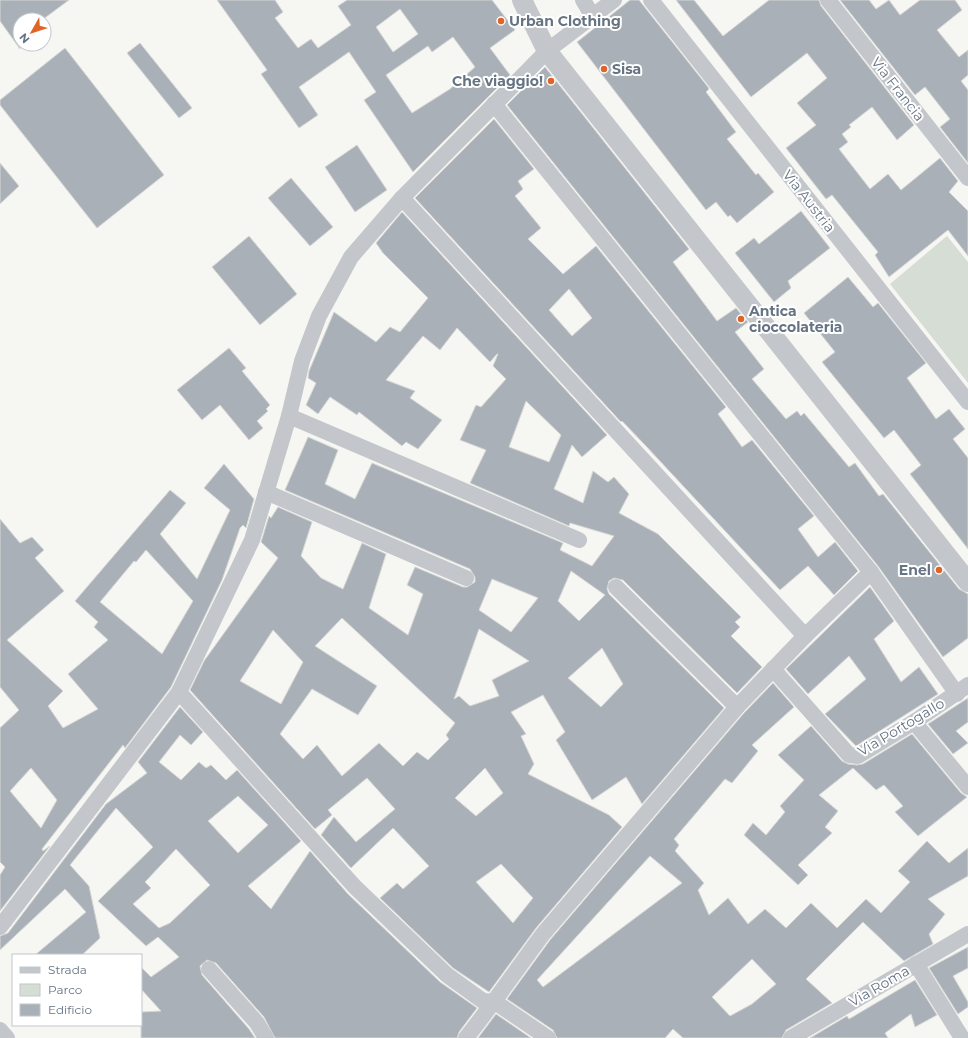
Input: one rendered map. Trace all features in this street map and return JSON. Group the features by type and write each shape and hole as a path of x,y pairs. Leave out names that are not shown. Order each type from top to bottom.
{"street":[{"path":"522,0 547,51 968,582"},
{"path":"583,0 593,17"},
{"path":"0,927 179,692 252,540 289,416 302,361 319,316 351,256 402,198 547,51 614,0"},
{"name":"Via Austria","path":"651,0 968,402"},
{"name":"Via Francia","path":"828,0 968,178"},
{"path":"494,104 871,572 963,690"},
{"path":"402,198 805,636"},
{"path":"289,416 579,540"},
{"path":"266,492 466,578"},
{"path":"466,1038 495,1002 514,972 543,934 737,708 805,636 871,572"},
{"path":"616,587 737,708"},
{"name":"Via Portogallo","path":"773,669 849,755 858,756 963,690"},
{"path":"179,692 355,887 447,975 483,1001 495,1002 548,1038"},
{"path":"914,722 968,787"},
{"name":"Via Roma","path":"791,1038 968,934"},
{"path":"916,964 962,1038"},
{"path":"209,969 257,1023 266,1038"},
{"path":"0,1030 7,1038"}],"green space":[{"path":"947,236 968,262 968,383 890,284"}],"building":[{"path":"0,0 69,0 52,13 12,12 12,38 0,21"},
{"path":"217,0 275,0 283,12 275,18 298,48 311,39 318,48 351,25 338,6 347,0 492,0 515,30 490,48 510,75 413,172 364,100 376,92 349,52 299,87 318,115 299,128 261,74 267,70","holes":["400,9 418,34 393,52 376,27","453,37 475,67 450,89 412,113 386,75 428,46 432,52"]},
{"path":"630,0 639,0 708,87 709,89 706,92 736,132 727,139 756,175 758,173 774,192 737,223 730,215 728,217 716,202 706,210 577,42"},
{"path":"676,0 694,0 723,36 769,0 819,0 821,6 914,125 897,140 872,107 849,125 851,127 842,134 848,142 839,149 870,189 888,174 901,190 940,158 958,181 949,192 968,211 968,256 948,230 889,277 875,255 878,252 832,195 826,199 786,148 816,125 797,103 827,78 807,53 751,97"},
{"path":"840,0 869,0 876,9 889,0 900,15 920,0 955,0 962,10 937,30 959,57 968,50 968,75 961,81 968,90 968,163 940,127 950,119 925,87 915,95"},
{"path":"140,43 192,108 179,118 127,53"},
{"path":"65,48 164,175 97,228 0,105 0,100"},
{"path":"545,67 689,249 673,262 717,321 736,308 748,322 735,332 764,369 752,379 786,419 797,411 801,416 804,413 849,467 855,463 879,496 883,494 959,589 968,594 968,638 943,657 878,566 507,105"},
{"path":"494,119 534,169 518,181 523,189 515,196 541,228 528,239 563,274 596,246 726,407 718,414 742,447 752,440 814,516 798,529 818,557 835,542 858,571 834,595 808,566 780,590 645,445 622,421 621,422 415,198","holes":["569,289 592,318 572,336 549,310"]},
{"path":"357,145 387,190 355,212 325,167"},
{"path":"0,163 19,186 0,204"},
{"path":"291,178 333,227 310,246 268,198"},
{"path":"801,211 830,248 788,281 791,288 774,302 735,253 754,238 759,244"},
{"path":"402,212 607,435 582,457 572,445 554,489 583,503 593,471 608,482 614,477 629,494 619,513 658,534 741,617 735,622 740,627 731,636 762,667 737,693 623,580 614,578 609,581 607,589 609,594 724,708 642,804 626,777 592,800 556,740 565,732 543,695 511,712 526,734 521,736 534,764 528,774 609,815 622,827 536,928 489,992 453,968 380,898 397,883 403,889 429,866 393,828 351,868 321,835 334,817 356,842 395,809 367,778 328,810 332,815 315,829 190,690 204,661 278,558 261,542 269,516 271,518 278,507 312,522 301,556 321,578 343,589 362,543 386,554 369,608 408,635 423,594 407,585 415,567 463,587 467,587 475,582 475,577 470,569 285,490 308,437 338,450 325,484 355,499 372,463 563,543 560,550 592,566 614,536 570,523 569,526 470,483 486,450 460,440 476,405 481,407 506,379 493,366 498,354 490,362 457,328 440,350 423,336 386,380 415,391 410,398 442,420 418,449 406,442 402,446 359,412 357,415 330,397 318,414 306,405 316,383 308,378 309,371 334,312 376,342 390,327 400,332 428,298 383,253 376,243","holes":["526,401 561,435 549,462 509,447","571,571 605,595 579,621 558,601","492,579 538,598 511,632 479,610","342,618 455,723 446,735 449,739 428,760 417,752 403,766 379,743 342,776 317,745 303,759 280,734 312,689 358,715 377,686 315,646","479,629 529,661 492,680 499,696 470,706 459,696 454,699","273,630 303,662 281,704 240,681","602,648 623,684 601,707 568,678","485,768 503,793 476,816 455,798","501,864 533,898 513,923 476,882"]},
{"path":"249,236 297,294 260,325 212,267"},
{"path":"848,277 873,307 878,303 926,363 907,378 936,419 949,409 965,429 953,439 968,458 968,549 910,474 921,465 894,430 884,438 822,362 835,352 804,313"},
{"path":"229,348 246,368 242,371 270,405 266,409 268,411 257,421 263,428 249,440 220,405 202,420 177,390"},
{"path":"224,464 254,499 246,528 243,525 240,528 222,580 171,687 125,748 123,745 42,849 43,851 50,846 0,911 0,875 5,867 0,862 0,728 19,710 0,687 0,519 20,543 32,537 44,550 35,558 64,591 7,640 63,691 48,706 63,728 98,709 68,674 108,640 94,627 98,622 75,601 170,490 186,503 160,534 197,579 230,510 204,488","holes":["146,550 193,601 162,654 100,602 134,561 136,562","31,768 57,800 41,828 10,791"]},
{"path":"870,587 894,621 874,639 901,682 919,667 938,694 856,746 825,714 866,679 849,656 808,694 786,669"},
{"path":"773,683 794,707 752,745 758,751 732,783 725,779 674,839 679,845 675,851 704,883 698,890 709,915 728,898 748,924 765,909 786,928 811,903 837,928 866,899 881,913 910,882 898,871 927,841 949,863 968,848 968,876 928,899 945,914 929,934 933,944 904,961 863,922 806,979 832,1003 786,1030 782,1038 683,1038 673,1029 665,1038 557,1038 553,1030 507,999 550,940 744,713","holes":["650,856 682,883 543,987 537,980","752,959 776,984 752,1004 730,1016 712,997"]},
{"path":"968,698 968,722 956,731 968,743 953,754 928,724"},
{"path":"180,707 203,732 191,745 180,735 159,762 181,780 199,762 206,768 211,765 226,780 237,770 301,841 248,886 271,909 310,851 348,894 440,982 477,1008 459,1032 457,1038 275,1038 264,1017 216,963 207,960 200,966 202,975 249,1029 255,1038 141,1038 142,1012 161,1011 142,990 142,968 151,977 179,957 158,937 146,946 98,901 153,847 116,808 70,865 89,886 100,938 83,954 36,954 86,912 65,889 0,950 0,936 8,933 106,804 147,773 138,762","holes":["238,796 268,825 238,853 208,821","176,849 210,885 170,923 159,928 133,904 151,888 145,882"]},
{"path":"811,726 842,761 848,764 857,765 863,764 912,734 961,793 967,797 918,836 895,812 903,806 884,785 876,790 853,768 819,795 838,811 825,827 832,833 798,865 808,875 798,885 744,835 753,823 766,835 785,812 780,806 804,780 778,755"},
{"path":"968,947 968,968 953,976 968,1002 968,1007 958,1014 929,968"},
{"path":"915,980 937,1015 915,1027 911,1014 885,1033 888,1038 810,1038 847,1016 849,1019"},
{"path":"496,1014 531,1038 478,1038"}],"place":[{"name":"Urban Clothing","path":"501,21"},
{"name":"Sisa","path":"604,69"},
{"name":"Che viaggio!","path":"551,81"},
{"name":"Antica cioccolateria","path":"741,319"},
{"name":"Enel","path":"939,570"}]}
